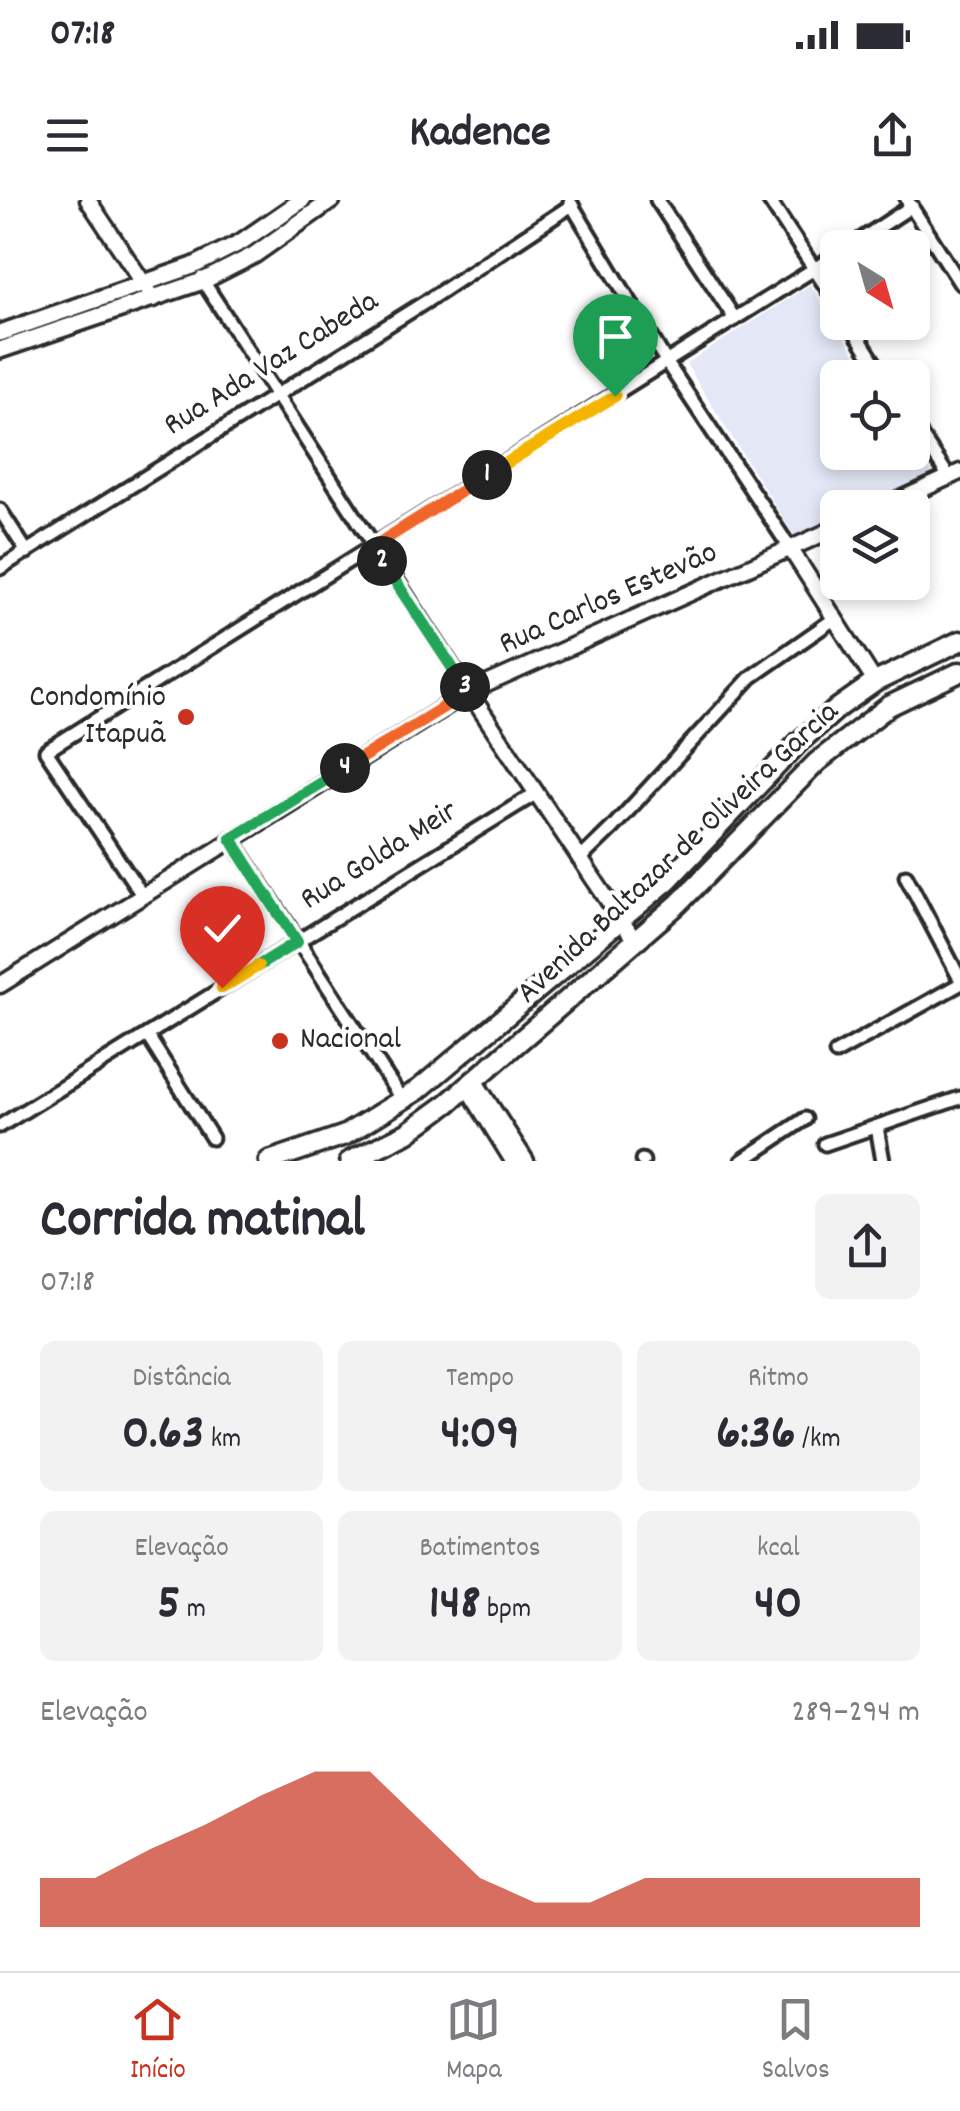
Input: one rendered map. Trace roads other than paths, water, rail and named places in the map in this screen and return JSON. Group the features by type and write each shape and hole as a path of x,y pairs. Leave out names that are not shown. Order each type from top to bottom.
{"main road":[{"path":"0,350 203,281 254,255 332,200"},
{"path":"0,333 193,266 241,242 294,202"},
{"name":"Avenida Baltazar de Oliveira Garcia","path":"269,1161 345,1135 418,1090 619,922 721,827 799,742 838,708 875,682 960,641"},
{"name":"Avenida Baltazar de Oliveira Garcia","path":"350,1161 407,1132 471,1083 730,854 817,762 853,732 889,706 960,672"}],"street":[{"path":"88,200 154,299"},
{"path":"657,200 735,319"},
{"path":"769,200 820,279"},
{"path":"294,202 301,222"},
{"path":"570,203 668,363 875,682"},
{"name":"Rua Ada Vaz Cabeda","path":"0,568 570,203"},
{"path":"873,230 910,203 960,282"},
{"path":"193,266 373,547 635,941"},
{"path":"142,895 46,751 820,266"},
{"path":"921,490 954,475 930,445"},
{"path":"0,510 26,552"},
{"name":"Rua Carlos Estevão","path":"0,985 468,692 820,535"},
{"path":"578,860 750,676 834,619"},
{"name":"Rua Golda Meir","path":"0,1126 535,794"},
{"path":"231,838 402,1100"},
{"path":"836,1054 960,981 906,876"},
{"path":"147,1035 212,1138"},
{"path":"471,1083 514,1161"},
{"path":"471,1083 526,1161"},
{"path":"825,1144 960,1098"},
{"path":"742,1161 805,1119"},
{"path":"877,1127 883,1161"}],"place":[{"name":"Condomínio Itapuã","path":"186,717"},
{"name":"Nacional","path":"280,1041"}]}
